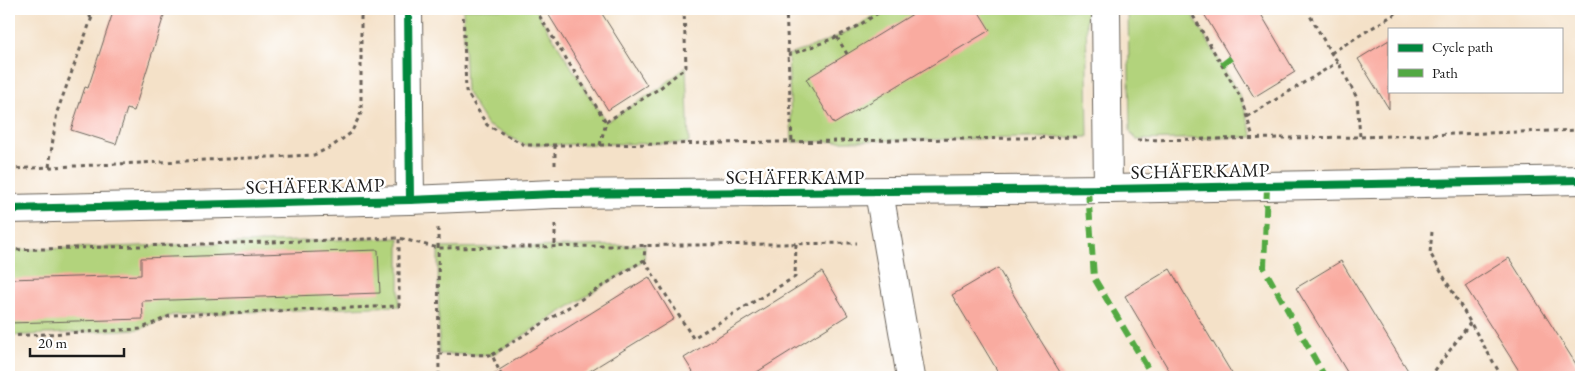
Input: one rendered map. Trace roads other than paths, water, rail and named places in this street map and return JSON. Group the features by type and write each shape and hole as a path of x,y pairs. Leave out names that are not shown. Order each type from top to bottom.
{"street":[{"path":"408,9 410,200"},
{"path":"1106,9 1108,190"},
{"name":"SCHÄFERKAMP","path":"9,209 410,200 554,194 1108,190 1581,180"},
{"path":"879,192 911,377"}]}
